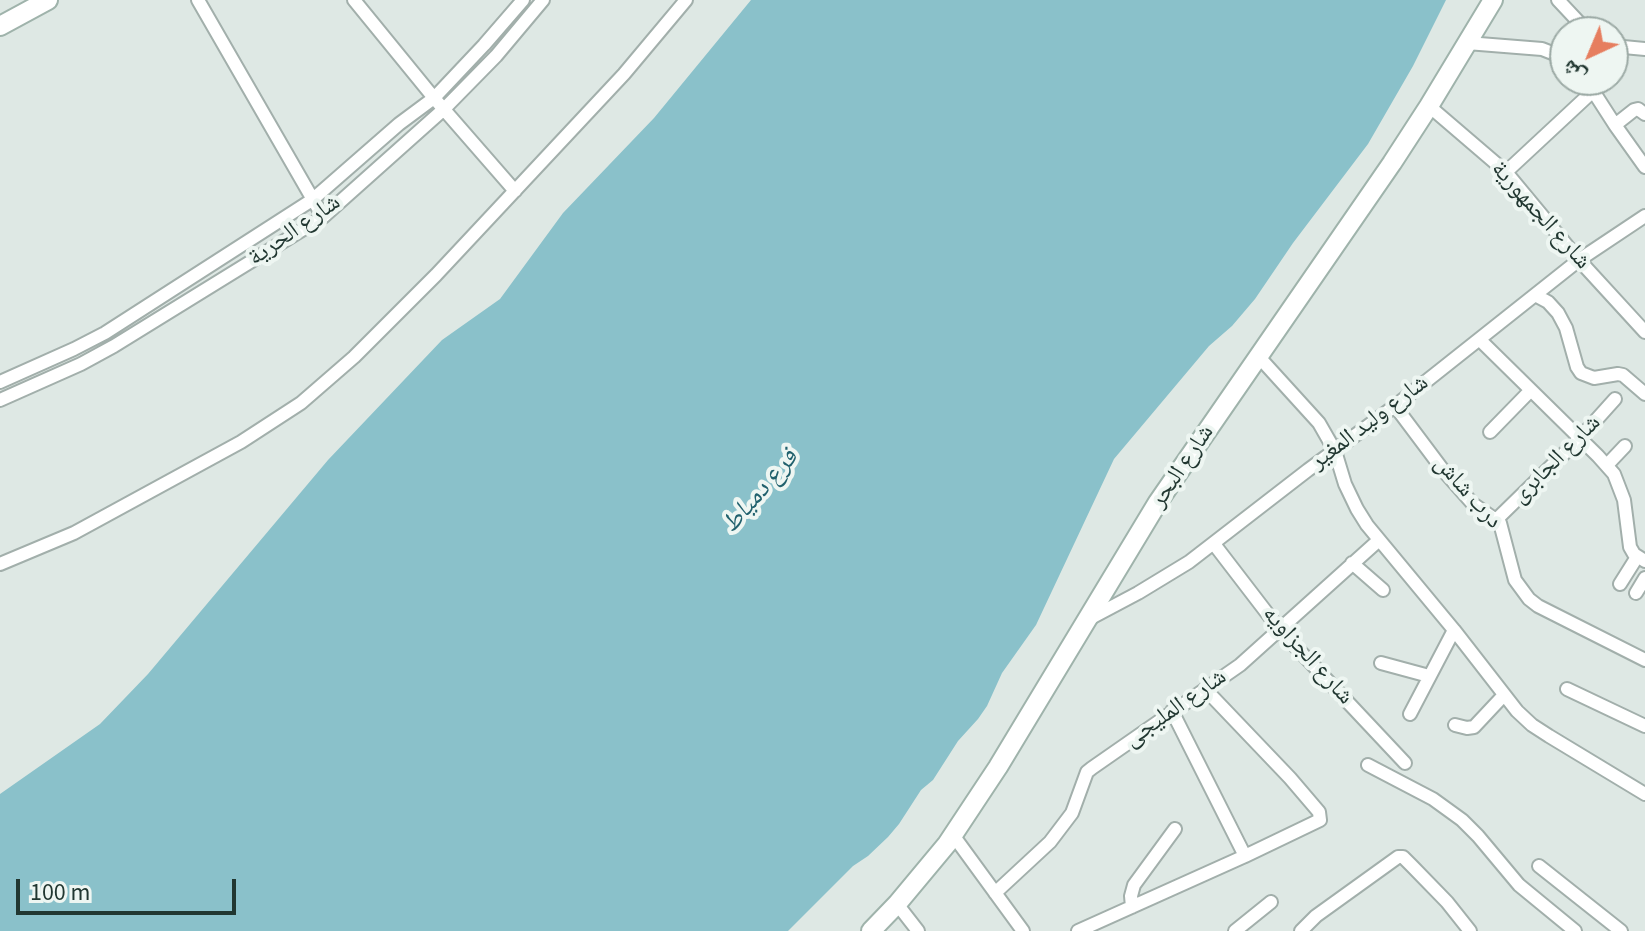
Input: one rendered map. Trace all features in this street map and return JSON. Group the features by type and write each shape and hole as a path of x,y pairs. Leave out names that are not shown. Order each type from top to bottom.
{"street":[{"path":"0,26 48,0"},
{"path":"198,0 323,217"},
{"path":"354,0 515,191"},
{"path":"502,0 513,12"},
{"name":"شارع الحرية","path":"0,382 105,333 312,200 399,124 434,98 523,0"},
{"name":"شارع الحرية","path":"0,400 114,346 323,217 444,109 496,56 543,0"},
{"path":"0,564 74,533 241,442 301,403 354,357 515,191 624,74 686,0"},
{"name":"شارع البحر","path":"871,931 953,835 998,767 1158,502 1429,106 1493,0"},
{"path":"1558,0 1573,16"},
{"path":"1467,43 1549,52"},
{"path":"484,45 496,56"},
{"path":"1506,172 1580,96"},
{"path":"1596,96 1645,167"},
{"name":"شارع الجمهورية","path":"1429,106 1506,172 1579,260 1645,332"},
{"path":"1615,125 1634,110 1645,114"},
{"path":"399,124 411,138"},
{"name":"شارع وليد المغير","path":"1089,619 1138,593 1214,544 1579,260 1645,216"},
{"path":"204,270 215,285"},
{"path":"1535,295 1548,302 1558,313 1581,373 1594,378 1623,375 1645,394"},
{"path":"105,333 114,346"},
{"path":"1480,340 1614,474 1626,514 1630,547 1641,559 1620,584"},
{"path":"1259,357 1319,423 1335,451 1357,509 1379,540 1517,711 1532,725 1645,794"},
{"path":"1490,432 1530,391"},
{"name":"شارع الجابرى","path":"1497,519 1615,399"},
{"name":"درب شاش","path":"1395,406 1473,504 1497,519 1515,580 1529,599 1645,660"},
{"path":"1607,465 1625,446"},
{"name":"شارع المليجى","path":"995,893 1050,842 1072,813 1087,772 1240,665 1379,540"},
{"name":"شارع الجزاويه","path":"1214,544 1280,630 1405,763"},
{"path":"1352,563 1383,590"},
{"path":"1636,593 1645,578"},
{"path":"1410,714 1454,630"},
{"path":"1381,663 1429,676"},
{"path":"1078,931 1318,821 1320,816 1290,778 1205,689"},
{"path":"1567,689 1645,726"},
{"path":"1455,725 1474,727 1504,695"},
{"path":"1172,711 1245,856"},
{"path":"1368,765 1433,799 1462,820 1519,885 1574,931"},
{"path":"1132,907 1134,885 1175,829"},
{"path":"953,835 1023,931"},
{"path":"1301,931 1316,916 1398,857 1403,857 1412,866 1470,931"},
{"path":"1539,866 1621,931"},
{"path":"1235,931 1271,902"},
{"path":"897,904 918,931"}],"water":[{"name":"فرع دمياط","path":"751,0 1446,0 1413,66 1368,144 1255,299 1232,326 1209,346 1114,459 1036,625 1002,673 978,719 958,741 933,780 921,790 888,837 853,866 788,931 0,931 0,794 100,724 148,674 328,460 442,340 500,299 563,213 654,118"}]}
